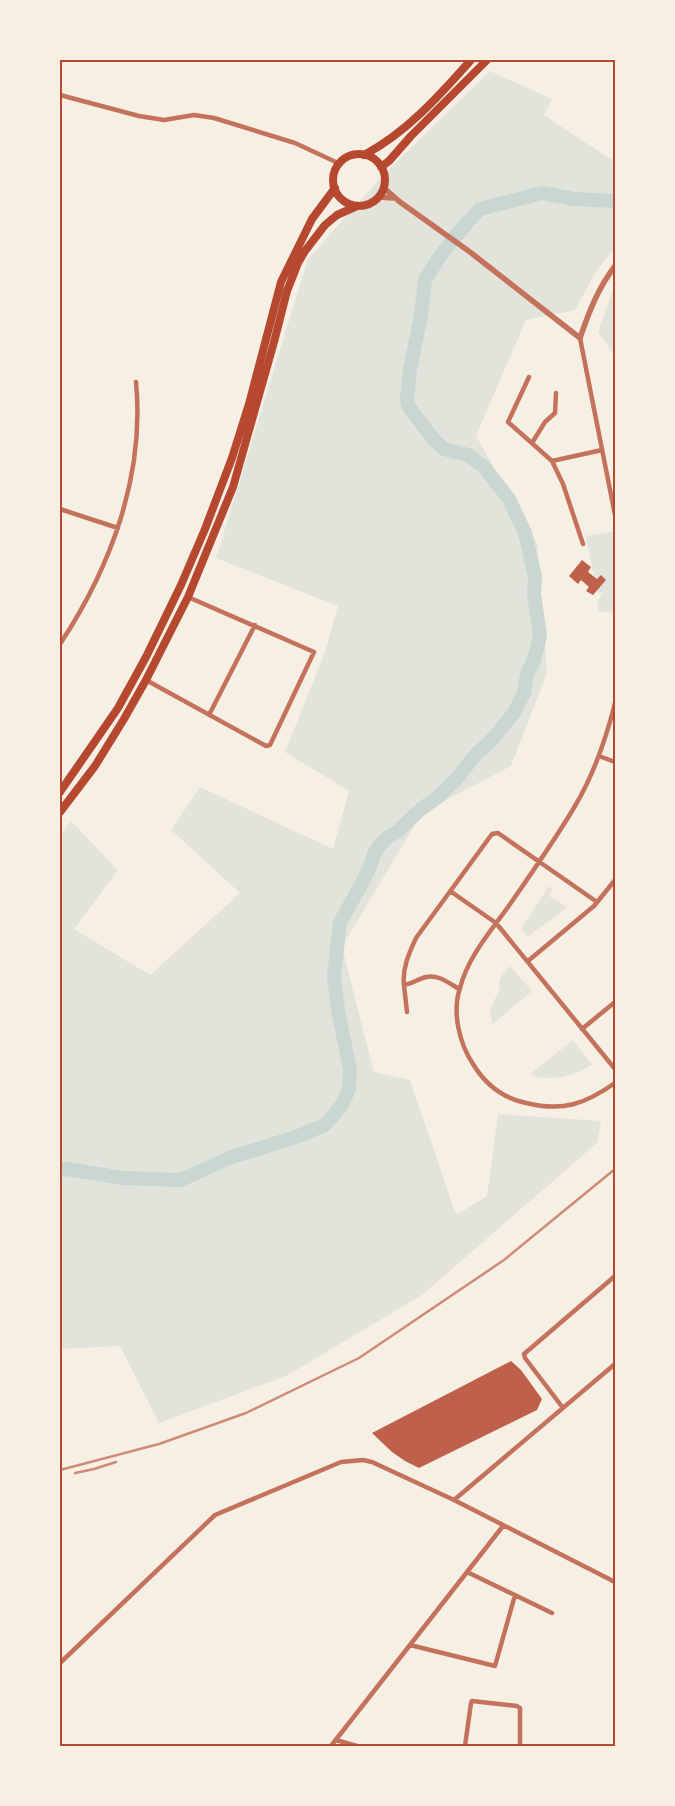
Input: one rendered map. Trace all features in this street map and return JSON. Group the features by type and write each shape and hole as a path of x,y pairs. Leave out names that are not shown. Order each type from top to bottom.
{"main road":[{"path":"357,206 343,200 335,188 334,175 340,164 353,156 364,155 383,145 407,127 471,60"},
{"path":"381,167 487,60"},
{"path":"60,812 95,766 146,680 188,597 222,516 241,464 291,279 304,251 325,225 337,215 357,206 369,204 379,197 384,188 384,174 381,167 374,159 364,155"},
{"path":"60,792 118,708 146,657 181,585 232,458 249,404 281,282 312,219 335,188"}],"street":[{"path":"60,95 156,119 164,120 194,115 214,118 295,142 340,164"},
{"path":"384,188 580,338"},
{"path":"379,197 395,198"},
{"path":"615,266 598,291 589,309 580,338 615,515"},
{"path":"529,376 508,422 552,460 563,484 583,544"},
{"path":"60,644 103,566 125,507 133,472 138,406 136,382"},
{"path":"532,443 545,422 554,413 556,393"},
{"path":"552,460 602,450"},
{"path":"60,508 118,528"},
{"path":"146,680 266,746 270,745 314,652 188,597"},
{"path":"209,715 255,625"},
{"path":"615,704 599,756 575,806 472,959 459,989 456,1005 461,1040 468,1058 490,1086 503,1095 541,1107 561,1107 597,1096 615,1083"},
{"path":"599,756 615,762"},
{"path":"407,1012 403,974 416,938 494,832 597,902"},
{"path":"528,961 576,922 597,902 615,880"},
{"path":"450,891 496,923 615,1069"},
{"path":"404,985 433,976 459,989"},
{"path":"582,1029 615,1002"},
{"path":"563,1408 525,1358 524,1354 615,1276"},
{"path":"454,1500 615,1364"},
{"path":"60,1664 215,1515 341,1462 363,1460 454,1500 615,1582"},
{"path":"330,1746 503,1526"},
{"path":"467,1572 552,1613"},
{"path":"410,1644 494,1666 515,1595"},
{"path":"465,1746 472,1701 517,1706 520,1708 520,1746"},
{"path":"336,1740 357,1746"}],"shaded area":[{"path":"490,71 552,99 544,115 615,162 615,247 596,272 575,310 526,320 476,436 537,543 547,673 511,766 422,813 342,947 374,1072 410,1080 456,1215 487,1196 498,1114 601,1121 597,1143 422,1295 288,1375 159,1423 120,1346 60,1349 60,835 71,821 118,870 74,929 150,975 240,893 171,830 200,787 333,849 349,791 285,752 325,652 338,606 216,558 308,259 384,174"},
{"path":"615,285 615,356 598,332"},
{"path":"614,531 615,611 599,612 597,603 603,592 597,593 586,536"},
{"path":"549,886 552,889 549,896 568,907 527,937 521,929"},
{"path":"510,966 532,991 493,1024 490,1015 493,1002 499,990 499,980"},
{"path":"573,1040 592,1064 571,1075 550,1078 534,1077 531,1073"}],"building":[{"path":"582,560 591,567 588,572 597,579 601,575 606,580 593,595 586,591 589,587 581,580 578,584 569,576"},
{"path":"511,1361 521,1370 542,1399 537,1410 419,1468 392,1452 372,1433"}],"waterway":[{"path":"60,1170 67,1169 123,1178 181,1180 229,1158 296,1137 325,1125 342,1105 349,1089 350,1070 338,1010 334,976 340,922 360,887 374,854 380,845 421,809 438,797 458,777 477,753 489,743 514,713 524,693 527,674 534,660 540,636 534,594 535,577 525,533 509,499 484,467 468,455 444,449 434,440 408,406 410,370 421,315 425,280 438,259 480,209 542,193 574,199 615,201"}],"railway":[{"path":"60,1470 159,1444 246,1413 359,1358 504,1260 615,1169"},
{"path":"75,1473 116,1462"}]}
